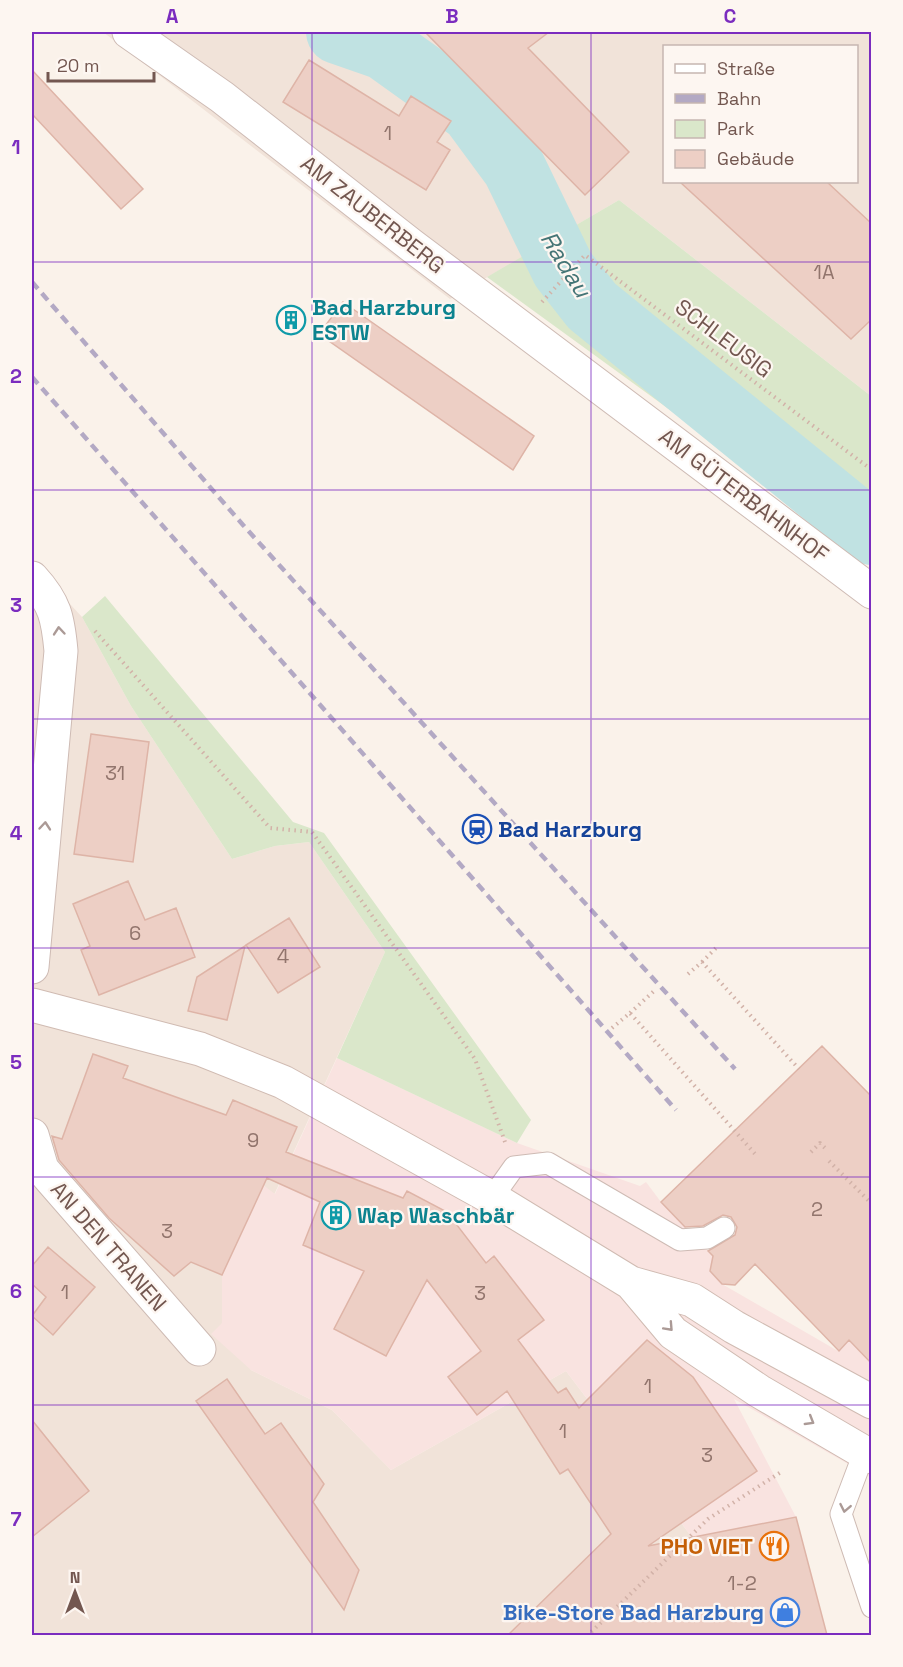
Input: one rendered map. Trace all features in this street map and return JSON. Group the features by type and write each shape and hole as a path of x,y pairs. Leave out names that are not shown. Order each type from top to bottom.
{"street":[{"name":"AM ZAUBERBERG","path":"129,32 222,98 411,245 616,399"},
{"name":"AM GÜTERBAHNHOF","path":"616,399 872,592"},
{"path":"32,578 42,589 58,616 61,651 32,967"},
{"path":"32,1005 200,1049 282,1082 492,1198 631,1283 692,1300 734,1327 872,1402"},
{"name":"AN DEN TRANEN","path":"32,1135 42,1169 199,1349"},
{"path":"631,1283 674,1333 759,1391 869,1451"}],"lane":[{"path":"492,1198 514,1167 548,1163 680,1240 707,1238 724,1228"},
{"path":"869,1451 842,1514 872,1607"}],"path":[{"name":"SCHLEUSIG","path":"560,281 585,255 872,470"},
{"path":"133,671 270,828 312,832 476,1059 514,1167"},
{"path":"688,974 716,948"},
{"path":"702,962 799,1069"},
{"path":"612,1028 654,991"},
{"path":"630,1013 756,1155"},
{"path":"811,1152 820,1143 825,1148"},
{"path":"829,1161 872,1204"},
{"path":"587,1635 708,1519 781,1472"}],"shaded area":[{"path":"103,32 871,32 871,396 619,200 450,299"},
{"path":"32,563 82,617 131,706 232,859 275,846 309,842 385,952 274,1195 263,1185 222,1275 222,1323 251,1370 332,1410 391,1470 566,1371 691,1536 588,1635 32,1635"},
{"path":"337,1058 517,1143 640,1186 646,1182 661,1202 713,1256 711,1271 722,1284 838,1351 849,1340 862,1354 871,1345 871,1477 734,1399 796,1517 827,1635 588,1635 691,1536 566,1371 391,1470 332,1410 251,1370 211,1334 222,1323 222,1275 263,1185 275,1194"}],"green space":[{"path":"619,200 871,396 871,556 487,277"},
{"path":"105,596 293,822 324,833 531,1120 517,1143 337,1058 385,952 309,842 275,846 232,859 131,706 82,617"}],"building":[{"path":"425,32 549,32 528,48 629,152 585,195"},
{"path":"309,60 399,116 411,96 451,121 437,142 450,150 426,190 283,102"},
{"path":"32,70 143,189 121,209 32,114"},
{"path":"681,183 828,183 872,224 872,319 851,339"},
{"path":"343,302 534,436 513,470 319,334"},
{"path":"91,734 149,742 133,862 74,854"},
{"path":"128,881 145,920 176,908 195,957 99,995 81,950 90,946 73,904"},
{"path":"289,918 320,967 278,993 246,945"},
{"path":"245,946 227,1020 188,1011 197,977"},
{"path":"822,1046 872,1097 872,1364 849,1340 839,1351 755,1264 735,1285 722,1284 710,1271 713,1256 708,1251 735,1235 737,1227 731,1217 723,1215 703,1226 685,1227 661,1202"},
{"path":"93,1054 128,1066 123,1078 226,1115 233,1100 297,1127 286,1152 403,1198 407,1191 447,1212 486,1263 494,1256 544,1320 518,1340 558,1393 566,1388 579,1408 647,1340 693,1377 757,1471 648,1546 796,1517 827,1635 508,1635 611,1534 568,1469 560,1474 507,1391 477,1415 448,1377 481,1351 427,1280 386,1356 334,1329 364,1271 303,1245 320,1202 267,1178 222,1275 191,1262 174,1276 109,1218 59,1160 52,1136 62,1139"},
{"path":"48,1247 95,1287 53,1335 32,1316 46,1297 32,1284 32,1266"},
{"path":"227,1379 265,1434 281,1423 324,1484 313,1502 359,1570 344,1610 196,1401"},
{"path":"32,1420 89,1491 32,1537"}],"waterway":[{"name":"Radau","path":"338,32 384,48 472,111 514,168 563,269 592,306 872,533"},
{"path":"845,513 872,498"}],"railway":[{"path":"32,282 243,525 735,1069"},
{"path":"32,377 676,1110"}],"place":[{"name":"Bad Harzburg ESTW","path":"291,320"},
{"name":"Bad Harzburg","path":"477,829"},
{"name":"Wap Waschbär","path":"336,1215"},
{"name":"PHO VIET","path":"774,1546"},
{"name":"Bike-Store Bad Harzburg","path":"785,1612"}]}
